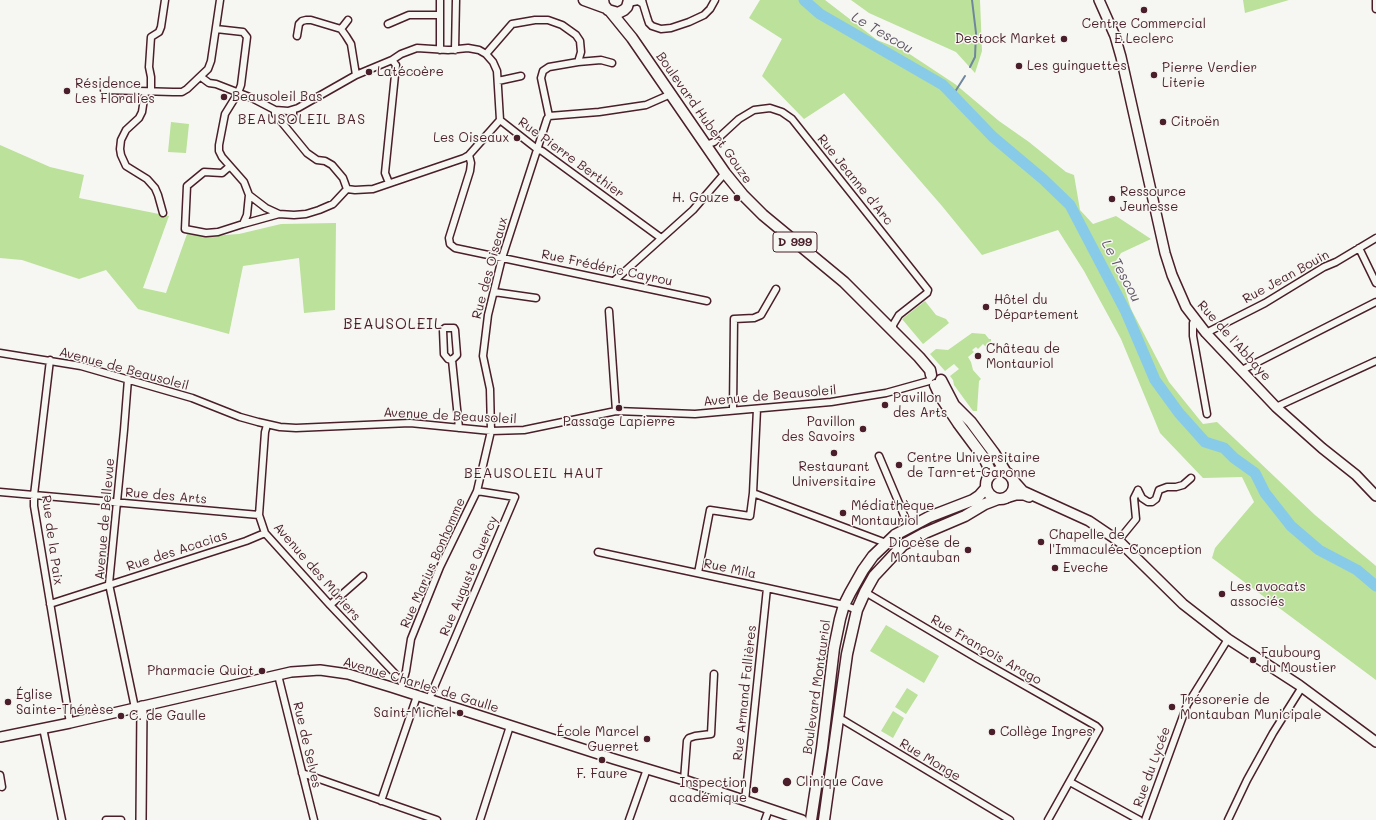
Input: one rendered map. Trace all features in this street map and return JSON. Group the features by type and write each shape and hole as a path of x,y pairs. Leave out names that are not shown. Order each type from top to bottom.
{"main road":[{"name":"D 999","path":"584,0 606,6"},
{"name":"Rue de l'Abbaye","path":"1099,0 1115,36 1121,56 1165,253 1178,292 1186,307 1206,333 1276,407 1322,448 1356,475 1376,496"},
{"path":"606,6 618,13 621,12 628,3"},
{"name":"Boulevard Hubert Gouze","path":"628,3 626,18 632,38"},
{"name":"Boulevard Hubert Gouze","path":"606,6 632,38 725,173 743,195 763,215 844,282 919,357 930,370 940,396 984,458 989,468 990,475"},
{"name":"Boulevard Hubert Gouze","path":"934,380 954,405 971,422 994,453 1005,471"},
{"path":"1057,507 1024,495 1002,498 993,497 986,488 987,479 997,470 1005,471 1012,476 1023,491 1089,521 1118,541 1183,604 1228,639 1302,687 1376,742"},
{"path":"1002,498 1012,493 1015,482"},
{"name":"Boulevard Montauriol","path":"811,820 834,648 844,605 863,570 873,556 895,535 940,512 973,500 986,488"},
{"name":"Boulevard Montauriol","path":"824,820 847,654 856,610 865,592 874,576 903,545 925,533 965,516 986,504 1002,498"},
{"name":"Avenue Charles de Gaulle","path":"0,737 70,723 291,672 320,670 348,674 402,686 417,696 684,780 802,820"},
{"path":"138,707 141,820"}],"street":[{"path":"163,213 155,188 147,180 126,166 120,149 121,140 126,130 139,118 142,112 151,76 149,67 151,37 159,32 161,27 165,0"},
{"path":"104,90 182,92 187,89 208,69 211,61 220,0"},
{"path":"440,0 440,50"},
{"path":"455,50 456,0"},
{"path":"628,3 638,1 642,2 649,22 652,26 661,29 671,28 704,15 714,0"},
{"path":"1376,0 1376,9"},
{"path":"388,24 409,15 440,15"},
{"path":"296,36 299,24 306,20 341,30 351,44 356,75"},
{"path":"341,30 348,20"},
{"path":"201,77 209,83 216,84 252,98 275,110 293,110 356,75 417,48 440,50 468,48 480,50 486,54 512,24 535,20 548,20 562,25 576,35 581,46 578,62"},
{"path":"216,29 243,32 247,37 241,85 238,93 225,114 219,145 222,157 244,182 249,195 247,215 243,224"},
{"name":"Rue Pierre Berthier","path":"486,54 494,62 496,71 500,120 536,149 542,151 661,238"},
{"path":"390,183 386,173 396,65 392,60"},
{"path":"612,63 601,60 578,62 549,67 543,71 541,78 549,116 599,112 646,105 670,94"},
{"path":"498,81 521,76"},
{"name":"Rue Jeanne d'Arc","path":"706,145 714,142 739,119 754,110 770,108 782,112 792,119 927,287 927,293 899,315 893,325 893,331"},
{"path":"275,110 275,114 312,157 332,165 343,178 347,189"},
{"path":"283,123 293,115 293,110"},
{"name":"Rue des Oiseaux","path":"491,431 490,389 483,356 488,315 502,258 536,149 540,144 549,116"},
{"path":"347,189 355,190 373,188 464,158 469,155 500,120"},
{"name":"Rue Frédéric Cayrou","path":"469,155 471,162 470,171 449,238 450,244 455,248 707,301"},
{"path":"185,229 187,186 204,172 222,173 230,166"},
{"path":"614,281 693,210 725,173"},
{"path":"178,226 185,229 206,233 218,232 279,214 306,214 333,204 347,189"},
{"path":"249,195 266,208 279,214"},
{"name":"Rue Jean Bouin","path":"1206,333 1265,303 1324,267 1376,238"},
{"path":"1359,248 1376,283"},
{"path":"733,410 734,319 754,318 761,315 776,289"},
{"path":"494,292 536,298"},
{"path":"1242,370 1376,302"},
{"path":"609,311 616,411"},
{"path":"1195,319 1193,323 1193,336 1207,414"},
{"path":"445,328 454,328 455,330 457,355 452,360 446,358 444,354 443,330 445,328"},
{"name":"Avenue de Beausoleil","path":"0,353 81,366 192,398 240,417 280,427 296,428 410,423 491,431 524,430 616,411 695,414 845,400 886,393 934,380"},
{"name":"Rue de la Paix","path":"50,360 34,506 70,723"},
{"path":"452,360 460,428"},
{"path":"1276,407 1376,361"},
{"name":"Avenue de Bellevue","path":"128,379 109,584 138,707"},
{"path":"698,573 710,510 750,516 753,493 757,409"},
{"name":"Avenue des Mûriers","path":"267,424 265,432 259,516 265,533 402,686"},
{"name":"Rue Marius Bonhomme","path":"402,686 411,639 440,567 478,491 491,431"},
{"path":"879,456 909,527"},
{"path":"1118,541 1136,519 1134,498 1138,490 1142,498 1148,502 1152,502 1156,499 1158,490 1167,487 1176,488 1183,485 1191,478"},
{"name":"Rue Auguste Quercy","path":"429,699 515,497 478,491"},
{"name":"Rue des Arts","path":"0,492 259,516"},
{"path":"753,493 886,543"},
{"name":"Rue des Acacias","path":"50,604 246,541 265,533"},
{"name":"Rue Mila","path":"598,552 844,605 856,610"},
{"path":"330,605 363,576"},
{"name":"Rue Armand Fallières","path":"745,801 767,588"},
{"name":"Rue François Arago","path":"865,592 978,659 1096,726 1099,729 1070,782"},
{"name":"Rue du Lycée","path":"1145,820 1187,705 1228,639"},
{"path":"684,780 687,741 689,738 695,736 711,734 714,674"},
{"name":"Rue de Selves","path":"278,675 314,820"},
{"path":"1228,820 1266,746 1302,687"},
{"path":"380,801 417,696"},
{"name":"Rue Monge","path":"838,720 843,720 1010,820"},
{"path":"480,820 510,726"},
{"path":"43,728 62,820"},
{"path":"629,820 647,769"},
{"path":"302,773 436,820"},
{"path":"0,775 2,787"},
{"path":"1048,820 1070,782 1139,820"},
{"path":"765,820 769,809"},
{"path":"106,820 121,820"}],"green space":[{"path":"760,0 825,0 877,40 905,51 955,84 999,121 1029,142 1066,172 1074,175 1080,210 1093,224 1116,216 1151,239 1121,253 1116,261 1131,309 1169,382 1203,424 1217,422 1315,515 1376,566 1376,680 1212,558 1215,548 1254,502 1242,477 1203,478 1160,433 1121,339 1084,271 1058,230 982,255 942,206 844,93 804,119 762,76 782,39 749,18"},
{"path":"851,0 980,0 982,51 975,73 956,52 869,13"},
{"path":"1243,0 1289,0 1245,13"},
{"path":"171,122 189,124 186,153 168,152"},
{"path":"0,145 50,167 84,175 79,198 169,216 143,288 166,293 187,234 211,236 239,234 281,224 336,223 335,310 304,313 299,258 243,266 229,334 138,309 106,270 79,279 22,260 0,258"},
{"path":"925,301 936,315 946,319 949,323 923,344 902,319"},
{"path":"972,333 985,334 989,339 991,339 991,342 987,348 983,344 978,349 976,347 972,350 974,352 968,357 973,370 981,379 979,381 977,411 973,411 954,385 950,376 959,369 954,364 945,371 930,354 936,349 948,350"},
{"path":"886,625 939,656 924,683 870,651"},
{"path":"907,688 918,695 906,714 895,707"},
{"path":"893,711 904,718 893,738 881,731"}],"waterway":[{"name":"Le Tescou","path":"804,0 820,14 943,85 993,137 1043,179 1070,205 1126,312 1155,380 1179,413 1205,442 1224,448 1234,458 1255,473 1265,493 1291,526 1319,550 1357,570 1376,586"},
{"path":"970,67 975,57 976,33 972,0"},
{"path":"953,95 965,76"}],"place":[{"name":"Centre Commercial E.Leclerc","path":"1144,10"},
{"name":"Destock Market","path":"1064,39"},
{"name":"Les guinguettes","path":"1019,66"},
{"name":"Latécoère","path":"369,72"},
{"name":"Pierre Verdier Literie","path":"1154,75"},
{"name":"Résidence Les Floralies","path":"67,91"},
{"name":"Beausoleil Bas","path":"224,97"},
{"name":"Citroën","path":"1163,122"},
{"name":"Les Oiseaux","path":"517,138"},
{"name":"H. Gouze","path":"737,198"},
{"name":"Ressource Jeunesse","path":"1112,199"},
{"name":"Hôtel du Département","path":"986,307"},
{"name":"Château de Montauriol","path":"978,356"},
{"name":"Pavillon des Arts","path":"885,405"},
{"name":"Passage Lapierre","path":"619,408"},
{"name":"Pavillon des Savoirs","path":"863,429"},
{"name":"Restaurant Universitaire","path":"834,453"},
{"name":"Centre Universitaire de Tarn-et-Garonne","path":"899,465"},
{"name":"Médiathèque Montauriol","path":"843,513"},
{"name":"Chapelle de l'Immaculée-Conception","path":"1041,542"},
{"name":"Diocèse de Montauban","path":"968,550"},
{"name":"Eveche","path":"1055,568"},
{"name":"Les avocats associés","path":"1222,594"},
{"name":"Faubourg du Moustier","path":"1253,660"},
{"name":"Pharmacie Quiot","path":"262,671"},
{"name":"Église Sainte-Thérèse","path":"8,702"},
{"name":"Trésorerie de Montauban Municipale","path":"1172,707"},
{"name":"Saint-Michel","path":"460,713"},
{"name":"C. de Gaulle","path":"121,716"},
{"name":"Collège Ingres","path":"992,732"},
{"name":"École Marcel Guerret","path":"647,739"},
{"name":"F. Faure","path":"602,760"},
{"name":"Clinique Cave","path":"787,782"},
{"name":"Inspection académique","path":"755,790"}],"district":[{"name":"BEAUSOLEIL BAS","path":"302,120"},
{"name":"BEAUSOLEIL","path":"393,324"},
{"name":"BEAUSOLEIL HAUT","path":"534,474"}]}
